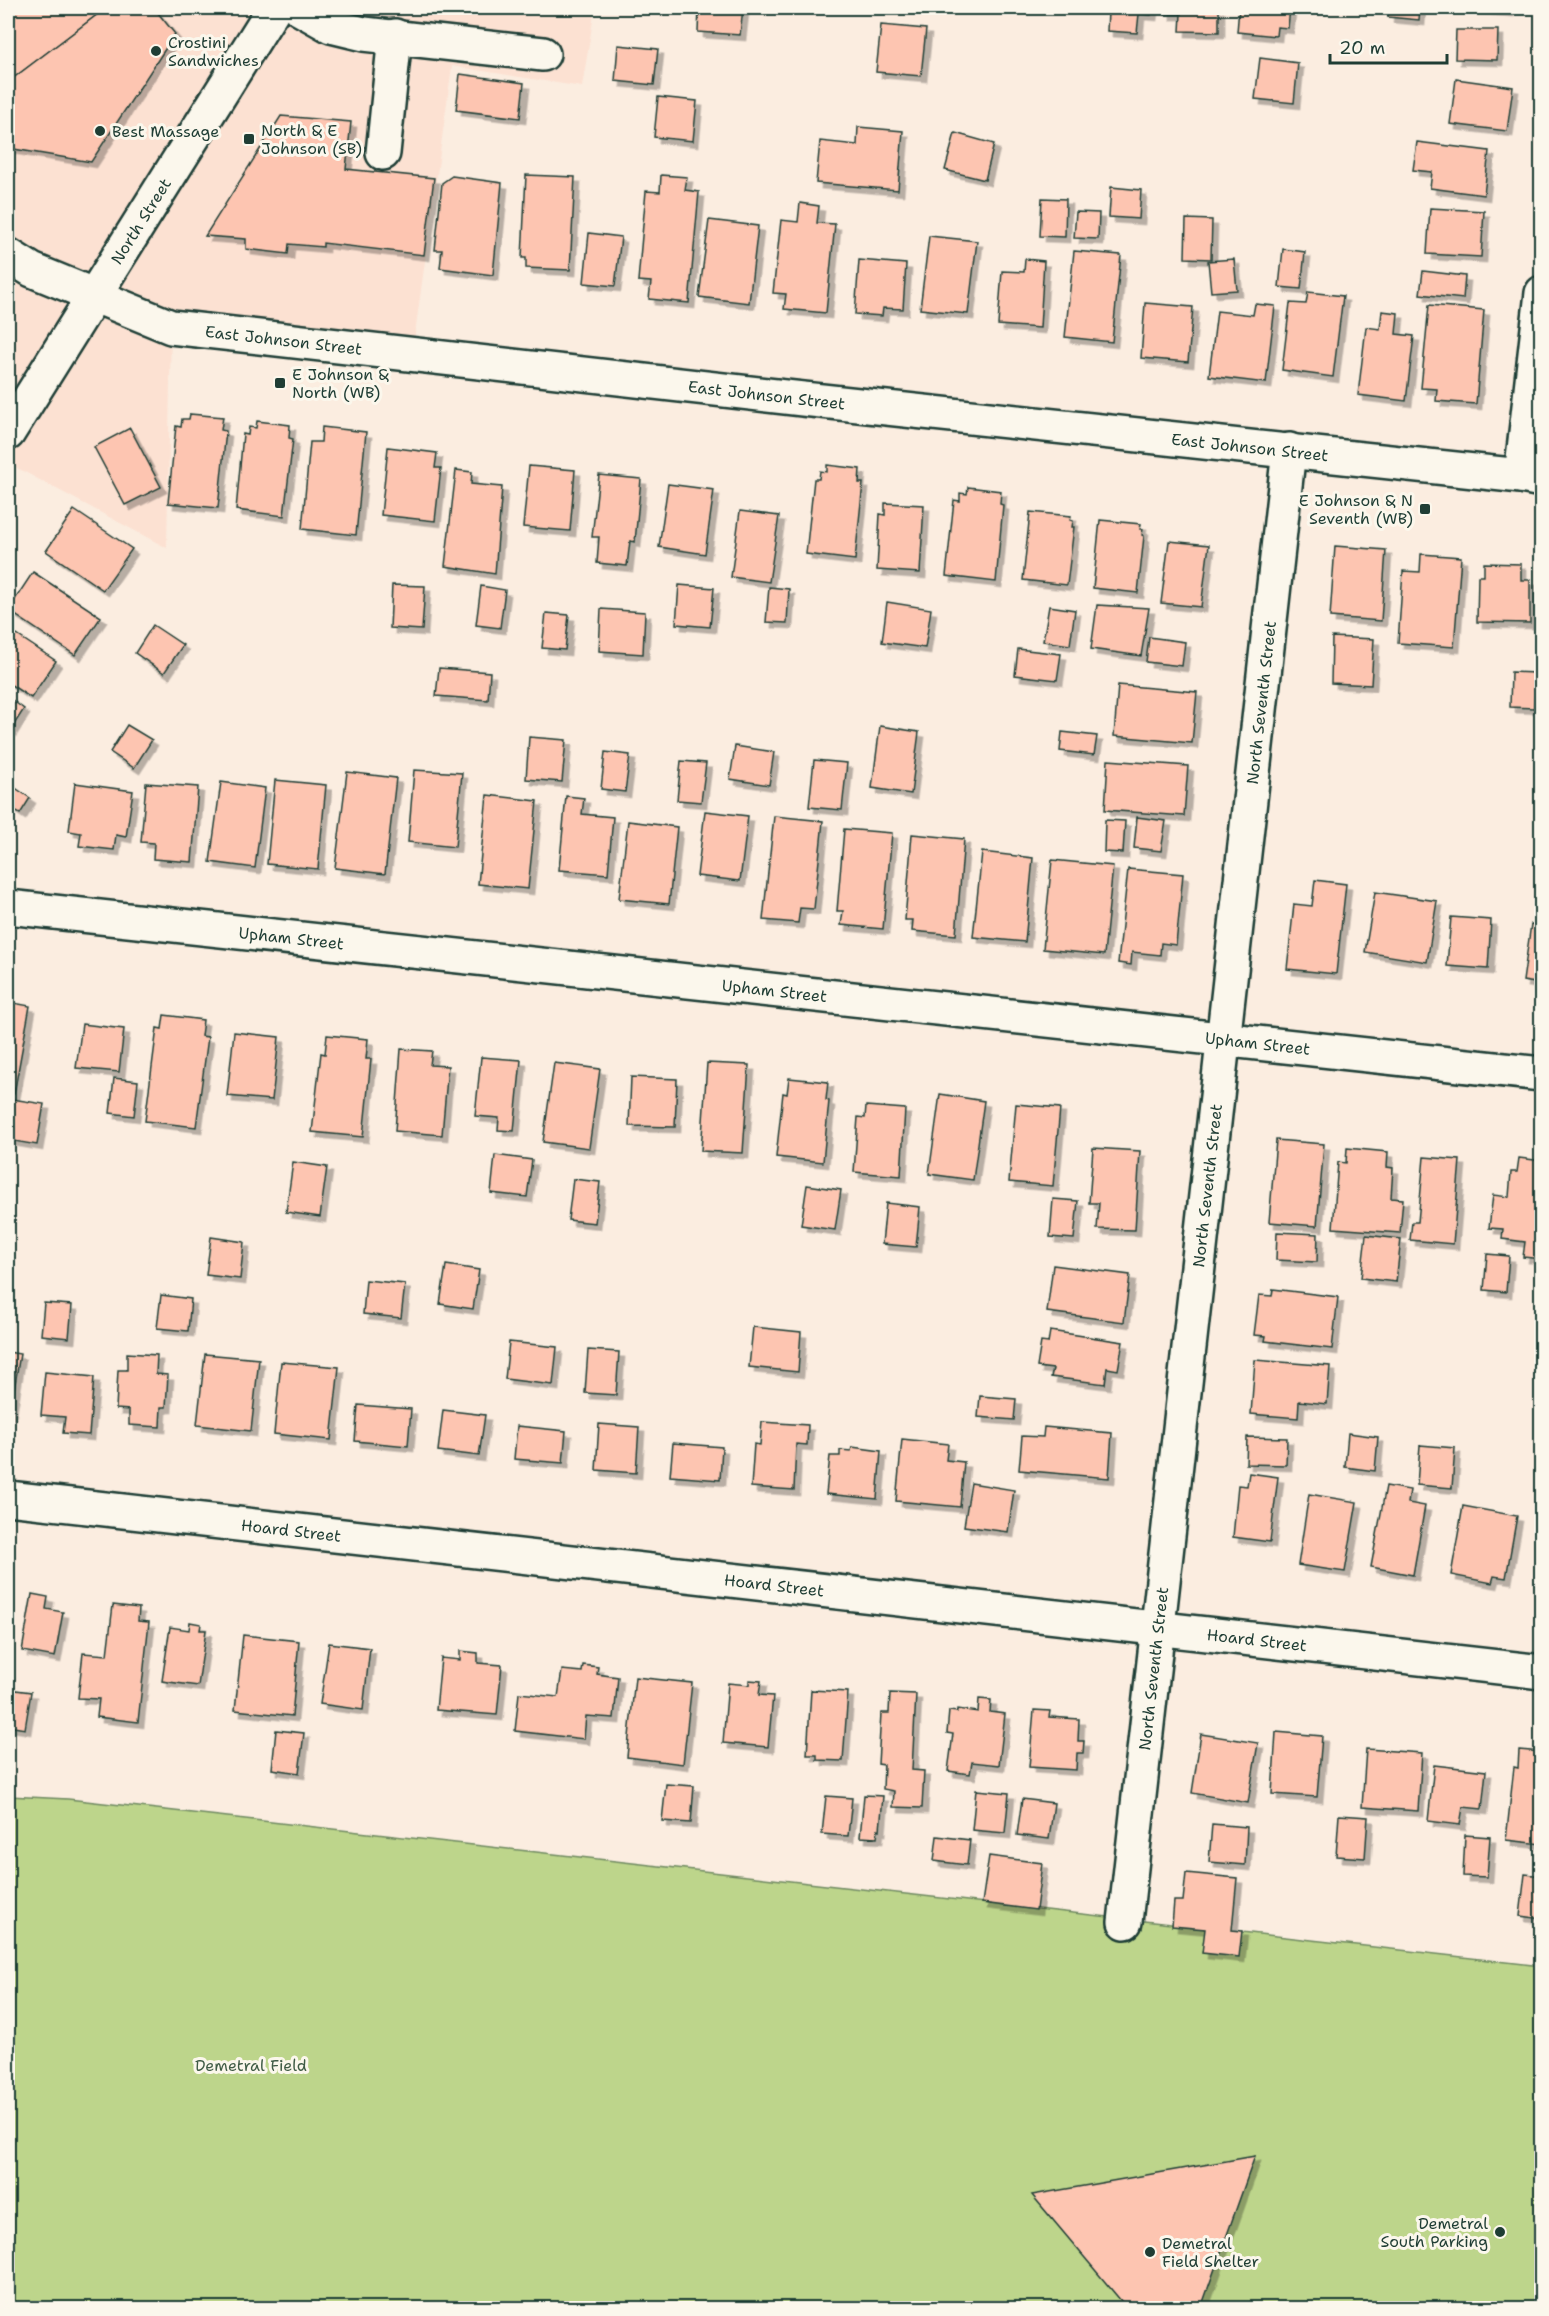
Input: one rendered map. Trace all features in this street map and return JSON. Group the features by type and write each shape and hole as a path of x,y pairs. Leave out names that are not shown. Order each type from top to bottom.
{"street":[{"name":"North Street","path":"8,433 274,8"},
{"path":"299,8 331,26 364,34 543,54"},
{"path":"383,153 394,36"},
{"name":"East Johnson Street","path":"8,255 32,270 171,327 803,399 1531,478"},
{"path":"1531,478 1542,293"},
{"name":"North Seventh Street","path":"1125,1922 1289,450"},
{"name":"Upham Street","path":"8,907 1542,1074"},
{"name":"Hoard Street","path":"8,1498 1542,1672"}],"shaded area":[{"path":"8,8 595,8 582,87 452,66 412,355 171,327 167,548 8,463"}],"green space":[{"name":"Demetral Field","path":"8,1796 68,1799 1541,1966 1541,2308 8,2308"}],"building":[{"path":"8,8 106,8 8,82"},
{"path":"106,8 154,8 175,34 91,162 8,148 8,82"},
{"path":"699,8 743,8 740,35 698,32"},
{"path":"1106,8 1152,8 1151,15 1139,14 1137,33 1107,31 1108,12 1105,11"},
{"path":"1165,8 1219,8 1219,32 1180,31 1181,14 1165,14"},
{"path":"1239,8 1290,8 1288,28 1277,27 1276,36 1237,32"},
{"path":"1389,8 1420,8 1419,20 1388,17"},
{"path":"1467,8 1508,8 1508,11"},
{"path":"881,25 926,29 921,76 876,72"},
{"path":"1456,30 1498,30 1497,60 1455,59"},
{"path":"618,45 658,49 654,85 615,81"},
{"path":"1260,58 1298,63 1294,103 1255,99"},
{"path":"460,74 524,83 520,118 456,110"},
{"path":"1456,79 1513,87 1507,131 1450,124"},
{"path":"658,97 697,101 693,141 654,137"},
{"path":"281,116 351,122 346,169 434,178 424,255 323,243 323,247 289,244 288,254 246,249 246,239 205,236"},
{"path":"858,127 903,131 898,190 816,183 820,141 857,145"},
{"path":"955,133 994,144 985,180 945,170"},
{"path":"1417,142 1489,151 1484,195 1430,188 1432,172 1413,170"},
{"path":"526,175 575,177 570,270 526,268 526,258 522,258"},
{"path":"661,175 687,177 685,190 699,192 689,303 649,299 651,282 638,281 646,191 660,192"},
{"path":"452,176 502,183 493,275 440,268 442,250 435,250 442,183"},
{"path":"1111,187 1141,190 1139,219 1109,217"},
{"path":"1042,198 1066,199 1065,237 1040,236"},
{"path":"800,203 819,206 817,223 835,224 826,313 784,309 786,294 773,293 781,220 798,222"},
{"path":"1430,208 1484,211 1481,257 1427,254"},
{"path":"1076,212 1099,213 1098,239 1074,238"},
{"path":"1186,219 1212,220 1211,259 1185,258"},
{"path":"709,220 758,226 749,303 699,297"},
{"path":"589,233 621,237 615,286 584,283"},
{"path":"929,236 977,241 968,314 920,309"},
{"path":"1283,249 1305,252 1301,289 1279,287"},
{"path":"1074,251 1121,255 1112,342 1065,337"},
{"path":"1025,259 1044,261 1040,328 998,325 1002,271 1024,272"},
{"path":"1234,259 1237,290 1211,292 1208,261"},
{"path":"859,260 906,264 903,309 883,308 882,316 855,314"},
{"path":"1423,271 1465,276 1463,299 1420,294"},
{"path":"1308,292 1343,296 1333,377 1282,370 1290,303 1306,304"},
{"path":"1145,303 1193,307 1188,362 1141,358"},
{"path":"1255,304 1275,306 1266,383 1209,376 1217,311 1253,315"},
{"path":"1429,305 1484,310 1476,404 1436,401 1437,389 1421,388"},
{"path":"1382,311 1398,313 1396,334 1414,336 1406,401 1358,395 1366,327 1380,329"},
{"path":"190,414 223,417 221,430 226,431 218,508 168,503 176,426 181,427 182,419 189,419"},
{"path":"257,421 290,425 289,438 293,439 284,516 236,510 243,434 248,435 249,427 256,428"},
{"path":"322,427 366,432 356,535 302,529 310,442 321,442"},
{"path":"130,428 161,487 125,505 94,447"},
{"path":"388,447 437,453 435,468 441,468 435,521 381,515"},
{"path":"827,465 860,469 859,483 863,483 855,560 806,554 814,479 819,479 820,471 827,472"},
{"path":"529,466 575,470 570,531 523,527"},
{"path":"456,470 472,472 471,484 502,487 495,574 445,566"},
{"path":"599,475 641,479 635,542 630,541 627,566 597,563 599,537 592,537"},
{"path":"668,484 714,490 705,554 659,547"},
{"path":"968,487 1001,491 1000,504 1003,505 996,582 946,576 954,500 960,501 960,493 967,494"},
{"path":"885,503 924,505 920,573 877,570 880,514 885,515"},
{"path":"74,510 132,549 103,590 46,551"},
{"path":"740,511 779,516 769,582 731,577"},
{"path":"1030,512 1071,516 1070,520 1073,521 1072,527 1074,527 1067,585 1023,580"},
{"path":"1100,520 1141,524 1140,529 1143,529 1142,535 1144,536 1138,593 1093,588"},
{"path":"1169,541 1209,545 1201,607 1161,603"},
{"path":"1335,546 1386,550 1381,621 1330,617"},
{"path":"1421,554 1461,557 1454,647 1398,643 1403,571 1420,572"},
{"path":"1484,563 1521,564 1521,580 1530,580 1530,623 1477,622 1478,576 1484,576"},
{"path":"33,572 101,617 75,655 8,610"},
{"path":"392,585 425,586 422,630 390,628"},
{"path":"679,585 714,588 710,627 676,624"},
{"path":"481,586 505,590 500,628 476,625"},
{"path":"769,587 789,589 787,623 766,622"},
{"path":"887,602 931,609 925,648 882,642"},
{"path":"1097,605 1149,608 1141,656 1091,649"},
{"path":"1049,606 1075,610 1070,645 1043,641"},
{"path":"601,609 645,612 643,654 599,651"},
{"path":"546,613 569,615 565,650 542,648"},
{"path":"153,625 183,645 164,673 135,653"},
{"path":"8,629 56,661 31,698 8,683"},
{"path":"1149,637 1185,642 1182,666 1146,662"},
{"path":"1332,637 1374,639 1371,685 1331,683"},
{"path":"1018,649 1061,654 1057,680 1015,675"},
{"path":"439,668 490,672 488,700 436,696"},
{"path":"1511,672 1536,673 1534,708 1510,707"},
{"path":"1118,685 1197,692 1192,743 1114,736"},
{"path":"8,697 24,709 8,734"},
{"path":"127,725 152,740 134,768 110,752"},
{"path":"880,726 919,732 911,794 872,788"},
{"path":"1062,732 1097,736 1094,755 1060,751"},
{"path":"529,737 566,740 562,782 526,779"},
{"path":"735,746 774,752 769,785 730,779"},
{"path":"605,752 630,755 625,792 601,789"},
{"path":"814,760 847,763 842,810 809,807"},
{"path":"1108,760 1188,766 1184,816 1105,810"},
{"path":"681,761 706,763 701,802 677,800"},
{"path":"414,770 462,773 455,847 408,842"},
{"path":"347,772 396,778 385,874 335,868"},
{"path":"275,780 326,785 318,869 267,864"},
{"path":"221,782 265,788 255,868 210,862"},
{"path":"8,783 30,798 20,814 8,806"},
{"path":"75,783 133,791 126,837 116,835 114,850 79,846 81,833 69,831"},
{"path":"146,783 198,787 192,862 153,859 154,843 141,842"},
{"path":"487,795 537,801 528,889 478,884"},
{"path":"566,796 584,798 582,814 613,817 608,874 559,870"},
{"path":"705,811 748,816 740,881 697,876"},
{"path":"774,816 823,821 814,909 800,908 798,923 763,920"},
{"path":"1137,817 1166,821 1161,851 1134,848"},
{"path":"1105,820 1125,821 1123,853 1104,852"},
{"path":"628,821 677,827 669,904 619,899"},
{"path":"844,829 892,833 883,929 841,925 843,911 837,911"},
{"path":"912,834 964,839 956,935 912,931 913,920 905,920"},
{"path":"982,852 1033,858 1025,942 973,937"},
{"path":"1052,860 1113,866 1104,955 1043,949"},
{"path":"1128,869 1183,874 1176,945 1161,943 1160,955 1132,952 1131,965 1118,963"},
{"path":"1315,880 1346,884 1336,974 1287,969 1294,904 1312,906"},
{"path":"1375,892 1437,901 1427,962 1365,952"},
{"path":"1451,917 1491,920 1488,969 1447,966"},
{"path":"1531,924 1542,925 1542,984 1523,981"},
{"path":"8,1002 30,1006 14,1094 8,1093"},
{"path":"164,1015 203,1020 201,1036 208,1037 196,1127 145,1121 157,1028 162,1029"},
{"path":"82,1024 124,1029 119,1072 76,1068"},
{"path":"234,1032 279,1037 272,1100 227,1096"},
{"path":"327,1035 368,1039 366,1059 371,1059 363,1137 312,1132 321,1053 325,1054"},
{"path":"401,1049 432,1051 430,1065 448,1066 442,1135 395,1131"},
{"path":"481,1057 521,1060 514,1131 498,1130 499,1118 475,1116"},
{"path":"554,1063 600,1069 589,1148 543,1142"},
{"path":"707,1063 749,1065 743,1153 701,1151"},
{"path":"631,1077 677,1079 675,1127 629,1126"},
{"path":"114,1078 138,1081 134,1116 110,1113"},
{"path":"789,1078 828,1082 826,1100 829,1101 823,1162 776,1157 783,1093 787,1094"},
{"path":"940,1094 984,1101 973,1180 929,1174"},
{"path":"12,1099 44,1104 37,1145 8,1140"},
{"path":"1016,1104 1060,1108 1053,1186 1009,1182"},
{"path":"866,1106 905,1109 901,1176 854,1172 858,1117 865,1118"},
{"path":"1276,1140 1324,1144 1317,1226 1269,1222"},
{"path":"1093,1148 1140,1151 1135,1230 1097,1229 1099,1203 1089,1203"},
{"path":"1347,1148 1388,1152 1387,1167 1393,1168 1391,1198 1403,1199 1400,1233 1333,1228 1338,1162 1346,1163"},
{"path":"495,1155 532,1160 527,1197 491,1193"},
{"path":"1424,1157 1460,1160 1453,1244 1410,1240 1412,1222 1418,1222"},
{"path":"1519,1158 1542,1161 1542,1259 1523,1257 1525,1242 1502,1239 1503,1229 1489,1228 1493,1195 1509,1197 1511,1172 1517,1172"},
{"path":"293,1162 327,1167 320,1217 286,1212"},
{"path":"573,1179 600,1182 595,1223 568,1220"},
{"path":"807,1185 841,1190 835,1230 801,1225"},
{"path":"1053,1199 1078,1201 1074,1239 1050,1237"},
{"path":"886,1203 920,1207 916,1247 882,1244"},
{"path":"1277,1232 1318,1234 1317,1262 1276,1260"},
{"path":"1366,1235 1401,1239 1396,1282 1361,1278"},
{"path":"211,1237 244,1242 240,1279 206,1275"},
{"path":"1487,1254 1509,1256 1506,1292 1484,1290"},
{"path":"446,1265 479,1270 473,1309 440,1304"},
{"path":"1053,1265 1130,1275 1124,1322 1047,1312"},
{"path":"366,1280 405,1284 401,1318 363,1314"},
{"path":"1273,1289 1338,1297 1332,1349 1265,1341 1266,1336 1254,1335 1259,1295 1272,1296"},
{"path":"161,1295 191,1299 188,1331 157,1328"},
{"path":"44,1303 72,1305 69,1338 41,1335"},
{"path":"753,1327 801,1332 798,1372 749,1367"},
{"path":"1050,1331 1123,1342 1118,1370 1107,1368 1105,1384 1051,1377 1053,1369 1037,1367 1041,1342 1048,1343"},
{"path":"509,1342 557,1347 553,1385 505,1379"},
{"path":"588,1350 619,1352 616,1395 585,1393"},
{"path":"8,1352 20,1354 10,1414 8,1414"},
{"path":"127,1353 157,1355 156,1374 168,1375 166,1407 161,1407 160,1427 129,1425 129,1410 116,1409 118,1370 127,1370"},
{"path":"205,1354 259,1359 251,1431 197,1425"},
{"path":"1255,1360 1330,1366 1327,1404 1299,1401 1298,1418 1251,1414"},
{"path":"281,1362 339,1367 331,1440 274,1434"},
{"path":"45,1372 94,1377 89,1435 63,1433 65,1417 41,1415"},
{"path":"980,1396 1016,1399 1014,1420 978,1417"},
{"path":"358,1405 411,1409 408,1446 355,1441"},
{"path":"443,1410 485,1415 479,1456 438,1451"},
{"path":"762,1422 808,1425 807,1445 796,1444 794,1490 751,1487 754,1444 760,1445"},
{"path":"599,1424 639,1427 636,1473 596,1470"},
{"path":"517,1426 566,1431 563,1463 514,1459"},
{"path":"1044,1427 1112,1433 1109,1478 1019,1470 1022,1436 1043,1437"},
{"path":"1348,1433 1378,1437 1375,1471 1345,1467"},
{"path":"1247,1437 1287,1438 1286,1465 1246,1464"},
{"path":"902,1439 948,1444 946,1460 964,1462 960,1507 896,1501"},
{"path":"673,1443 722,1447 720,1480 670,1476"},
{"path":"1420,1445 1455,1448 1452,1488 1417,1485"},
{"path":"852,1447 881,1451 877,1499 826,1494 830,1456 840,1456 840,1450 851,1451"},
{"path":"1249,1473 1278,1477 1270,1542 1233,1537 1238,1485 1247,1486"},
{"path":"971,1483 1014,1490 1008,1532 964,1526"},
{"path":"1386,1486 1410,1490 1408,1503 1425,1506 1413,1575 1371,1567"},
{"path":"1309,1494 1357,1502 1345,1572 1298,1565"},
{"path":"1463,1506 1517,1516 1506,1578 1494,1576 1492,1583 1451,1575"},
{"path":"32,1594 48,1597 46,1609 63,1612 55,1657 22,1651"},
{"path":"113,1605 139,1608 138,1621 149,1622 138,1722 97,1717 99,1699 78,1698 83,1653 107,1655"},
{"path":"190,1622 201,1624 200,1630 206,1630 198,1686 162,1681 170,1627 189,1630"},
{"path":"243,1635 299,1641 292,1716 235,1710"},
{"path":"329,1643 370,1648 363,1710 320,1704"},
{"path":"460,1651 478,1653 478,1663 502,1665 497,1715 436,1710 441,1658 460,1660"},
{"path":"583,1665 598,1667 597,1674 618,1677 614,1718 586,1716 584,1739 515,1731 519,1693 558,1697 562,1670 582,1672"},
{"path":"635,1677 692,1683 683,1764 627,1757"},
{"path":"749,1680 761,1681 759,1695 773,1696 768,1747 723,1743 728,1683 749,1685"},
{"path":"8,1689 31,1692 25,1729 8,1726"},
{"path":"811,1690 848,1692 843,1761 817,1760 817,1755 807,1755"},
{"path":"890,1693 916,1694 912,1770 924,1771 922,1808 893,1807 894,1791 883,1789 884,1765 878,1764 881,1713 889,1713"},
{"path":"979,1699 991,1700 990,1712 1005,1714 999,1765 972,1762 970,1774 948,1771 953,1734 947,1733 949,1711 957,1712 957,1709 978,1712"},
{"path":"1034,1710 1050,1711 1049,1717 1079,1719 1078,1741 1084,1741 1083,1753 1077,1753 1076,1770 1029,1767"},
{"path":"276,1730 304,1733 299,1773 272,1769"},
{"path":"1276,1732 1322,1736 1317,1797 1272,1794"},
{"path":"1201,1734 1258,1743 1248,1803 1192,1793"},
{"path":"1366,1749 1422,1753 1418,1811 1362,1807"},
{"path":"1519,1750 1542,1752 1542,1844 1506,1840 1514,1767 1518,1768"},
{"path":"1434,1765 1486,1771 1482,1809 1463,1807 1460,1825 1428,1821"},
{"path":"666,1784 694,1786 691,1823 662,1821"},
{"path":"976,1790 1009,1793 1005,1833 972,1830"},
{"path":"864,1795 883,1796 880,1830 878,1829 877,1838 860,1837"},
{"path":"826,1796 852,1798 848,1836 822,1834"},
{"path":"1022,1799 1054,1803 1049,1839 1017,1835"},
{"path":"1339,1815 1368,1817 1365,1858 1336,1856"},
{"path":"1212,1824 1247,1827 1245,1865 1209,1862"},
{"path":"1465,1835 1490,1837 1487,1877 1463,1876"},
{"path":"937,1836 970,1840 967,1865 934,1861"},
{"path":"989,1856 1042,1863 1036,1910 982,1903"},
{"path":"1186,1873 1237,1878 1232,1930 1242,1931 1239,1957 1202,1953 1205,1929 1172,1926 1174,1901 1183,1901"},
{"path":"1525,1874 1542,1876 1542,1919 1520,1916"},
{"name":"Demetral Field Shelter","path":"1255,2156 1201,2308 1127,2308 1032,2195"}],"place":[{"name":"Crostini Sandwiches","path":"156,51"},
{"name":"Best Massage","path":"100,131"},
{"name":"North & E Johnson (SB)","path":"249,139"},
{"name":"E Johnson & North (WB)","path":"280,383"},
{"name":"E Johnson & N Seventh (WB)","path":"1425,509"},
{"name":"Demetral South Parking","path":"1500,2232"},
{"name":"Demetral Field Shelter","path":"1150,2252"}]}
